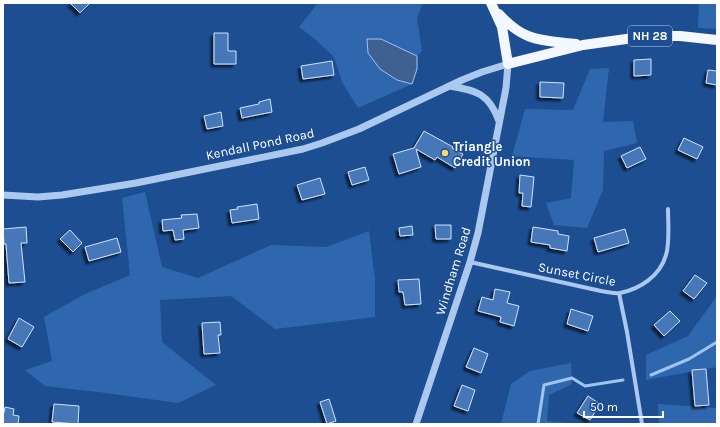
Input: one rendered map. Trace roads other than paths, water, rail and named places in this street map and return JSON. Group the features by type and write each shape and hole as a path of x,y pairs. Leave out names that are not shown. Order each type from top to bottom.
{"main road":[{"name":"NH 28","path":"491,4 508,24 525,36 546,41 584,45"},
{"name":"NH 28","path":"491,4 502,27 508,64 584,45 648,36 680,36 717,40"}],"street":[{"name":"Kendall Pond Road","path":"3,195 38,197 62,195 136,183 303,149 353,131 482,72 508,64"},
{"name":"Windham Road","path":"416,424 470,262 487,188 506,88 508,64"},
{"path":"449,86 471,90 485,97 495,111 499,122"},
{"name":"Sunset Circle","path":"470,262 601,291 619,293 650,280 660,269 666,255 668,209"},
{"path":"619,293 642,424"}],"waterway":[{"path":"651,375 689,359 717,342"},
{"path":"538,424 544,385 572,378 585,386 623,380"}],"place":[{"name":"Triangle Credit Union","path":"445,153"}]}
